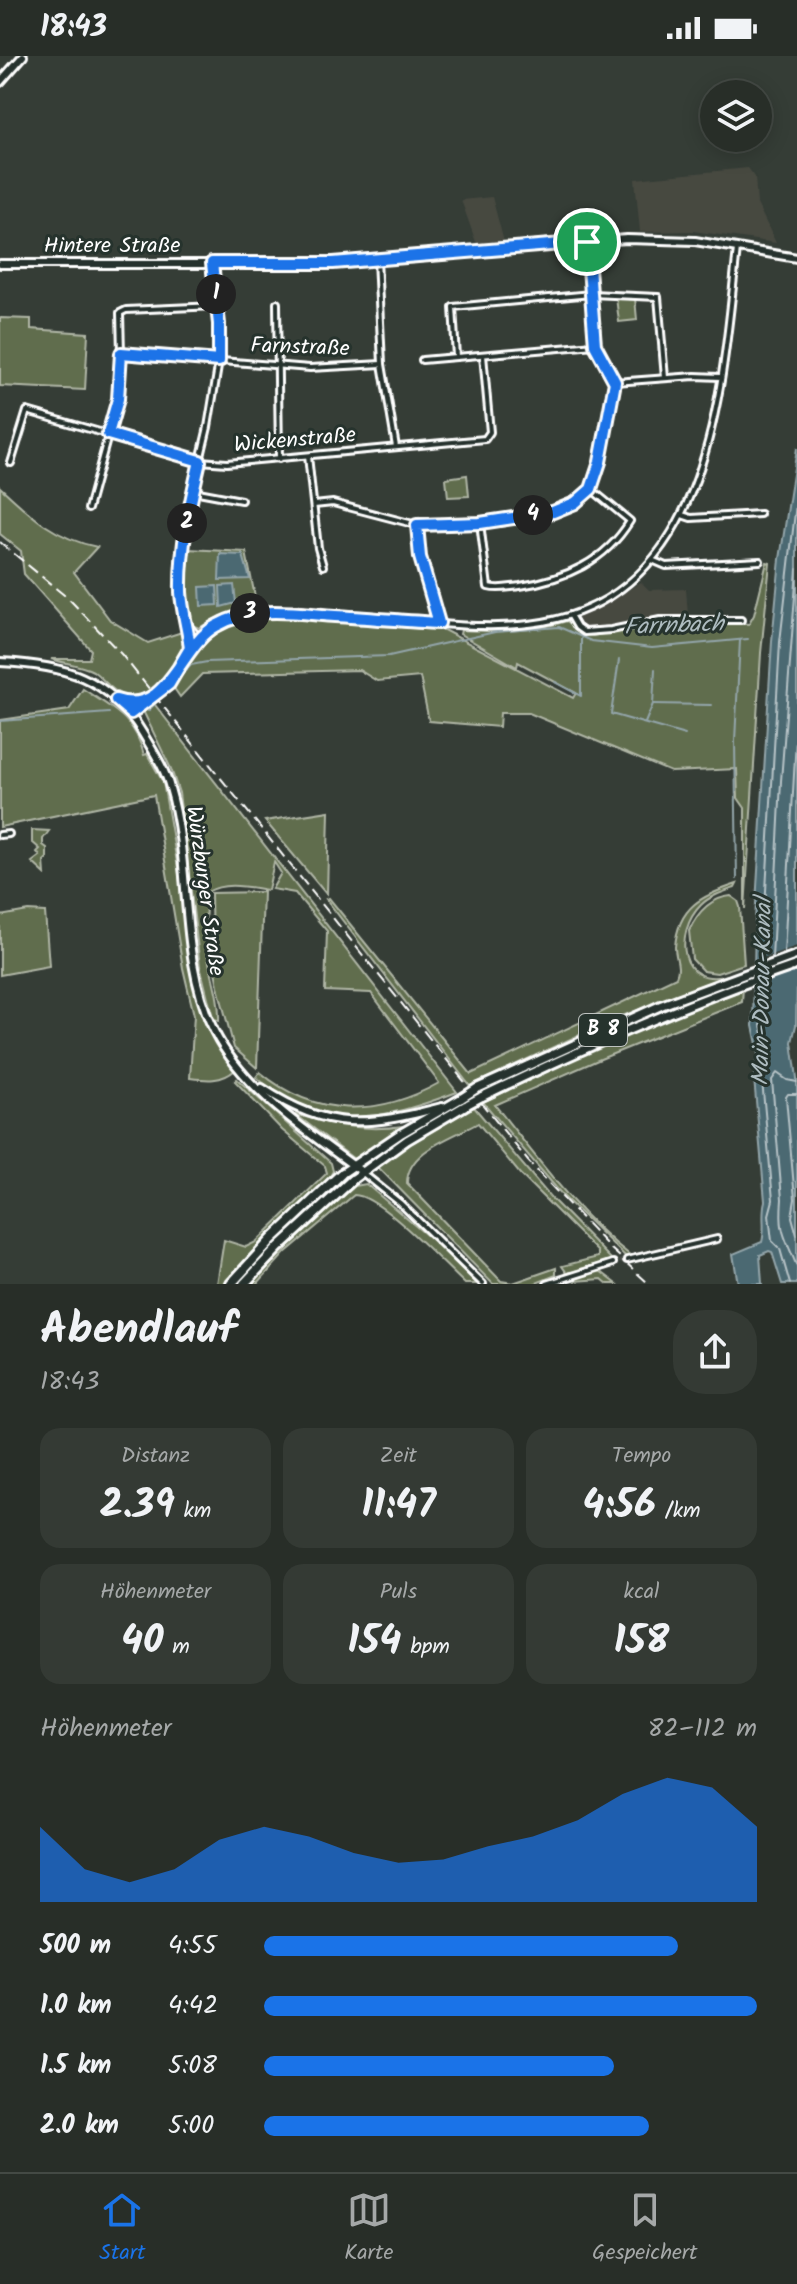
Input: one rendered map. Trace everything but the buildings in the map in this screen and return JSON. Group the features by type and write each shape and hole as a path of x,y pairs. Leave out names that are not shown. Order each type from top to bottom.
{"highway":[{"name":"B 8","path":"231,1284 272,1239 341,1174"},
{"name":"B 8","path":"244,1284 352,1180"}],"main road":[{"name":"B 8","path":"352,1180 465,1101 581,1039 797,955"},
{"name":"B 8","path":"478,1093 733,986 797,965"},
{"name":"B 8","path":"341,1174 447,1106 465,1101"}],"street":[{"path":"0,82 23,56"},
{"name":"Hintere Straße","path":"0,264 315,264 587,242 658,240 737,247 797,258"},
{"path":"314,505 333,503 417,525 480,523 553,512 575,503 591,489 600,462 615,382 595,345 587,242"},
{"path":"131,713 169,684 199,637 233,617 261,612 512,625 544,622 570,615 591,607 620,589 652,560 682,515 706,452 721,377 737,247"},
{"path":"377,259 382,364 396,448"},
{"path":"190,648 182,603 182,578 193,491 219,361 212,263"},
{"path":"456,357 453,307 591,294 658,297 665,378"},
{"path":"277,303 279,459"},
{"path":"88,509 118,399 120,313 126,310 217,306"},
{"path":"422,360 595,345"},
{"name":"Farnstraße","path":"121,353 278,366 340,368 382,364"},
{"name":"Wickenstraße","path":"11,463 27,411 200,461 227,463 485,439 490,432 483,355"},
{"path":"615,382 721,377"},
{"path":"308,456 318,548 323,566"},
{"path":"480,523 488,587 496,589 565,576 604,552 630,521 591,489"},
{"path":"193,491 241,500"},
{"path":"682,515 691,518 760,514"},
{"path":"417,525 420,557 439,623"},
{"path":"652,560 666,566 760,561"},
{"path":"570,615 584,632 660,620 741,620"},
{"path":"187,625 199,637"},
{"name":"Würzburger Straße","path":"0,662 38,664 69,671 98,687 131,713 156,755 173,798 193,952 204,1007 230,1059 284,1112 362,1172"},
{"path":"116,700 126,703 149,699"},
{"path":"0,835 9,834"},
{"path":"249,1080 311,1115 343,1122 390,1120 447,1106"},
{"path":"362,1172 400,1203 483,1284"},
{"path":"627,1260 717,1239"},
{"path":"547,1284 613,1263"}],"shaded area":[{"path":"748,168 755,177 757,204 776,243 693,231 640,232 635,179"},
{"path":"492,197 504,242 477,245 461,200"},
{"path":"641,582 649,590 686,589 688,615 653,616 590,630 583,627 578,618"}],"green space":[{"path":"616,297 635,298 637,320 619,322"},
{"path":"0,318 31,319 31,329 88,333 85,390 0,386"},
{"path":"467,475 469,496 448,497 446,478"},
{"path":"0,487 56,532 97,547 74,572 110,620 148,643 182,632 186,641 182,651 170,672 152,691 132,698 122,695 93,671 51,659 89,659 91,650 24,574 21,551 0,534"},
{"path":"188,549 246,552 257,607 220,616 199,628 192,625 186,596"},
{"path":"767,562 770,563 761,653 745,909 745,808 738,798 737,769 671,772 529,713 500,713 499,727 429,721 420,677 377,681 359,670 202,674 180,697 171,684 200,647 222,630 249,618 266,615 438,627 573,698 576,693 518,662 517,667 460,634 461,630 514,630 567,621 583,635 593,636 657,623 702,621 749,624"},
{"path":"83,689 129,723 144,755 147,754 163,782 179,874 190,966 212,1037 235,1070 225,1077 208,1080 190,1078 194,1015 183,968 154,795 0,827 0,720 69,710"},
{"path":"152,701 457,1092 403,1110 353,1117 329,1115 305,1108 256,1077 260,1072 303,1098 347,1108 393,1102 439,1083 371,993 325,991 327,931 295,893 272,889 281,873 274,862 268,890 229,886 207,892 206,941 219,1021 213,1018 200,966 179,793 143,709"},
{"path":"329,811 327,895 265,821"},
{"path":"32,830 49,831 43,839 43,845 47,848 45,874 32,862 40,856 37,852 40,849 32,842"},
{"path":"737,884 735,888 701,905 692,917 684,943 686,956 699,974 712,977 728,975 607,1022 470,1086 326,899 329,898 471,1074 676,977 675,947 681,921 703,898"},
{"path":"263,892 257,1068 234,1048 219,991 212,956 211,893"},
{"path":"731,896 740,907 744,964 717,973 703,971 692,959 689,931 705,908 723,897"},
{"path":"28,911 45,912 49,966 0,975 0,916"},
{"path":"743,988 742,1002 495,1105 575,1204 631,1256 626,1257 564,1197 483,1102 608,1042"},
{"path":"237,1079 331,1163 333,1171 328,1180 224,1284 217,1284 224,1240 246,1247 256,1242 327,1173 325,1166 282,1130 235,1081"},
{"path":"474,1107 551,1198 612,1260 567,1273 562,1266 598,1257 598,1252 520,1174 478,1123 423,1153 409,1172 407,1183 501,1281 513,1283 556,1268 556,1275 534,1284 493,1284 378,1167 393,1154"},
{"path":"295,1114 349,1126 403,1126 354,1159"},
{"path":"366,1184 437,1244 477,1284 465,1284 395,1218 365,1198 354,1195 285,1253 257,1284 251,1284 291,1243 355,1186"},
{"path":"600,1271 617,1284 608,1284 602,1279 576,1281 577,1276"}],"water":[{"name":"Main-Donau-Kanal","path":"797,448 797,977 796,1025 792,1042 797,1078 797,1284 782,1284 772,1252 769,1251 760,1255 762,1284 738,1284 733,1254 762,1242 764,1232 765,1201 754,1078 759,1053 753,1026 755,920 772,641 780,559"},
{"path":"220,554 243,555 250,579 219,580"},
{"path":"234,585 236,603 221,607 220,586"},
{"path":"217,586 218,605 201,606 200,587"}],"pier":[{"path":"797,946 797,969 749,985 750,962"}],"waterway":[{"name":"Farrnbach","path":"148,711 191,665 207,662 389,656 495,632 559,627 591,641 652,648 748,639"},
{"path":"555,682 581,696 581,639"},
{"path":"737,879 735,741 740,640"},
{"path":"619,660 611,714 685,735"},
{"path":"645,723 653,704 655,669"},
{"path":"653,704 711,705"},
{"name":"Farrnbach","path":"0,721 109,713"}],"tunnel":[{"path":"613,1263 627,1260"}],"railway":[{"path":"0,542 70,600 122,655 528,1161 608,1246 649,1284"}],"route":[{"path":"587,242 333,263 212,263 219,324 219,361 121,353 118,399 108,434 200,461 188,511 182,578 182,603 190,648 169,684 131,713 116,700 126,703 149,699 169,684 199,637 218,624 243,614 272,611 439,623 420,557 417,525 480,523 553,512 575,503 591,489 600,462 615,382 595,345 587,242"}]}
